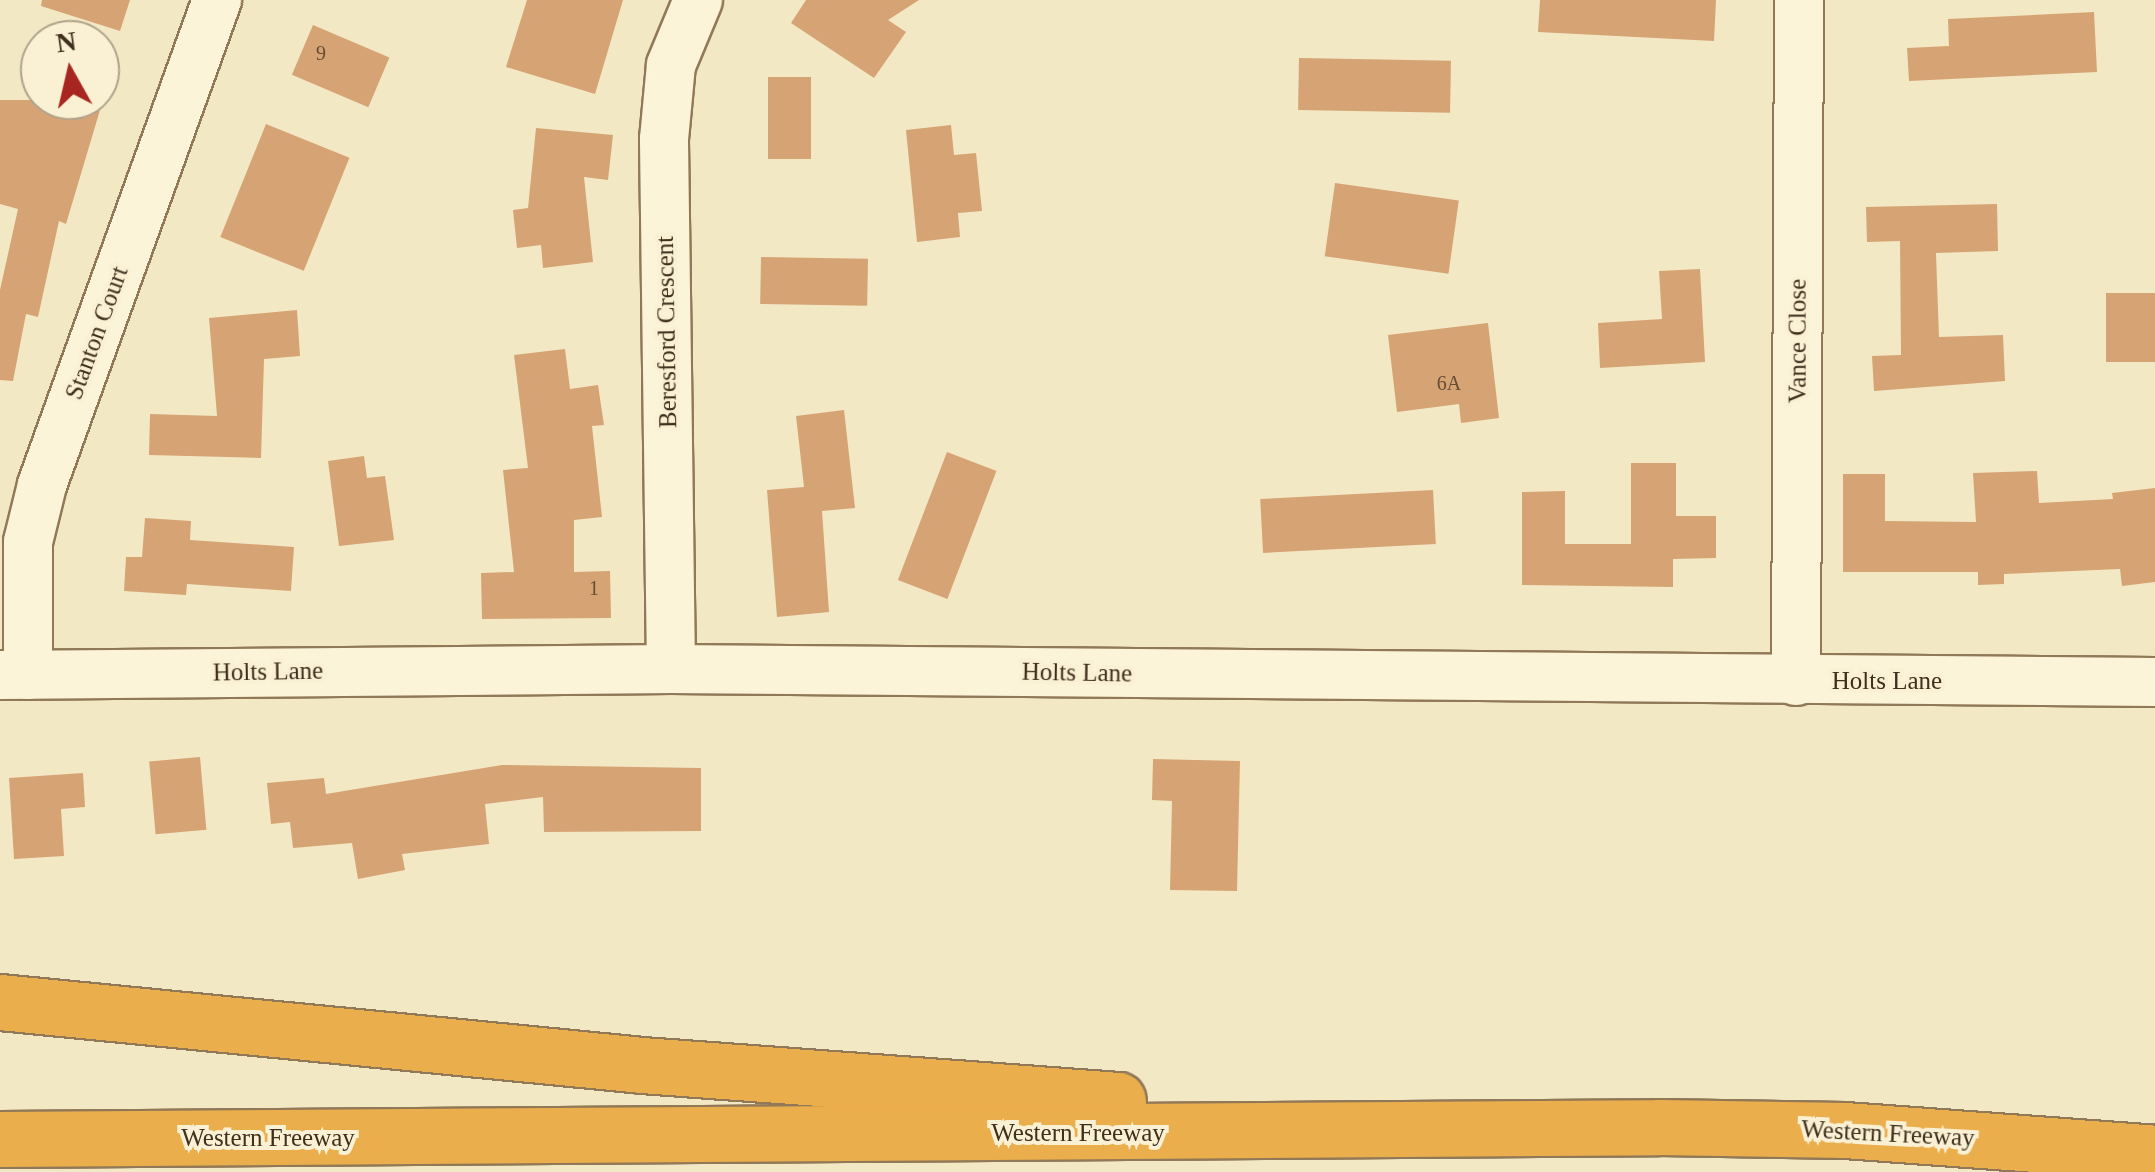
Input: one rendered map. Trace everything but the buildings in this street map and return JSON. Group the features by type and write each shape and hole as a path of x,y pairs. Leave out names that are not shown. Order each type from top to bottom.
{"highway":[{"path":"0,1002 642,1065 1149,1102 1659,1127"},
{"name":"Western Freeway","path":"0,1140 1659,1127 1845,1130 2155,1153"}],"street":[{"name":"Stanton Court","path":"14,675 28,542 42,486 217,0"},
{"name":"Beresford Crescent","path":"671,669 664,139 671,65 698,0"},
{"name":"Vance Close","path":"1796,681 1800,0"},
{"name":"Holts Lane","path":"14,675 671,669 2155,682"}]}
